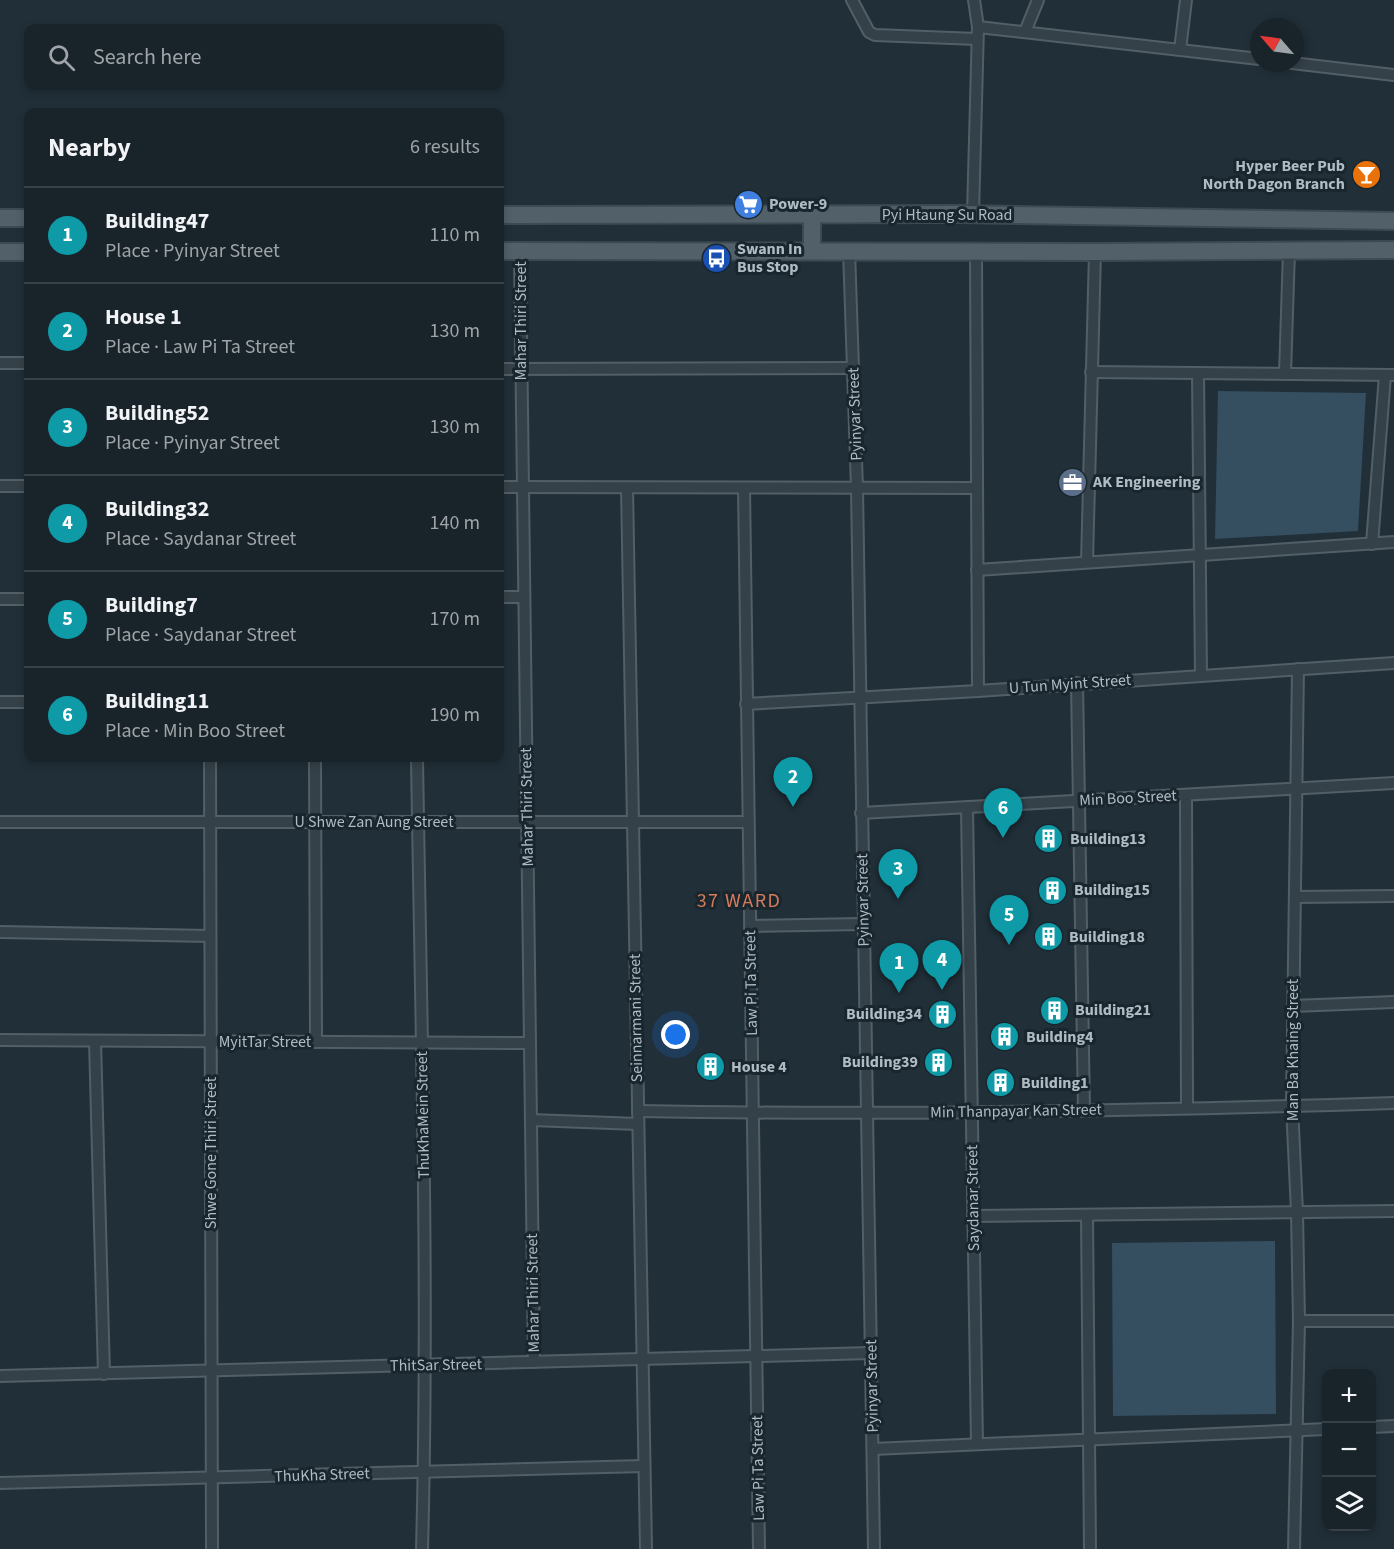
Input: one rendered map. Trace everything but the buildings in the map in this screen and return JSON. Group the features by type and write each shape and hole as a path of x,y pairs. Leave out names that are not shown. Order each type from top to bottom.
{"main road":[{"name":"Pyi Htaung Su Road","path":"504,215 973,214 1394,221"},
{"path":"812,215 812,250"},
{"path":"0,218 24,218"},
{"path":"504,251 1394,250"},
{"path":"0,252 24,252"}],"street":[{"path":"852,0 872,34 977,39"},
{"path":"973,214 978,27 974,0"},
{"path":"1025,32 1038,0"},
{"path":"1180,50 1186,0"},
{"path":"978,27 1250,58"},
{"path":"1304,64 1394,75"},
{"name":"Pyinyar Street","path":"849,250 857,488 874,1549"},
{"name":"Mahar Thiri Street","path":"520,251 534,1362"},
{"path":"1285,374 1289,251"},
{"path":"976,252 978,691"},
{"path":"1087,562 1095,252"},
{"path":"0,363 24,363"},
{"path":"504,369 854,368"},
{"path":"1091,372 1390,375 1372,544"},
{"path":"1198,373 1201,676"},
{"path":"0,486 24,486"},
{"path":"504,488 976,488"},
{"name":"Seinnarmani Street","path":"627,488 646,1549"},
{"name":"Law Pi Ta Street","path":"744,488 759,1549"},
{"path":"977,570 1394,542"},
{"path":"504,597 524,597"},
{"path":"0,599 24,599"},
{"name":"U Tun Myint Street","path":"746,704 1394,663"},
{"name":"Man Ba Khaing Street","path":"1294,1549 1299,1321 1298,1212 1292,1106 1298,669"},
{"path":"1077,683 1083,1111"},
{"path":"0,702 24,702"},
{"name":"Shwe Gone Thiri Street","path":"210,762 212,1549"},
{"path":"315,762 316,1042"},
{"name":"ThuKhaMein Street","path":"417,762 426,1365 422,1549"},
{"name":"Min Boo Street","path":"861,813 1394,783"},
{"path":"1186,795 1187,1108"},
{"name":"Saydanar Street","path":"967,807 976,1444"},
{"name":"U Shwe Zan Aung Street","path":"0,822 748,822"},
{"path":"1295,897 1394,896"},
{"path":"750,926 863,924"},
{"path":"0,932 210,936"},
{"path":"1293,1006 1394,1002"},
{"name":"MyitTar Street","path":"0,1040 530,1043"},
{"path":"95,1041 104,1374"},
{"name":"Min Thanpayar Kan Street","path":"638,1111 752,1113 1083,1111 1394,1103"},
{"path":"531,1120 638,1124"},
{"path":"973,1216 1394,1211"},
{"path":"1087,1215 1090,1549"},
{"path":"1299,1321 1394,1321"},
{"name":"ThitSar Street","path":"0,1377 871,1353"},
{"path":"1376,1426 1394,1426"},
{"path":"873,1449 1322,1429"},
{"name":"ThuKha Street","path":"0,1483 644,1466"}],"water":[{"path":"1218,391 1366,393 1358,531 1215,539"},
{"path":"1275,1241 1276,1414 1113,1416 1112,1243"}],"place":[{"name":"Hyper Beer Pub North Dagon Branch","path":"1366,175"},
{"name":"Power-9","path":"748,204"},
{"name":"Swann In Bus Stop","path":"716,258"},
{"name":"AK Engineering","path":"1072,482"},
{"name":"House 1","path":"793,807"},
{"name":"Building11","path":"1003,838"},
{"name":"Building13","path":"1049,839"},
{"name":"Building15","path":"1053,890"},
{"name":"Building52","path":"898,899"},
{"name":"Building18","path":"1048,937"},
{"name":"Building7","path":"1009,945"},
{"name":"Building32","path":"942,990"},
{"name":"Building47","path":"899,993"},
{"name":"Building21","path":"1054,1010"},
{"name":"Building34","path":"943,1014"},
{"name":"Building4","path":"1005,1037"},
{"name":"Building39","path":"939,1062"},
{"name":"House 4","path":"710,1067"},
{"name":"Building1","path":"1000,1083"}],"district":[{"name":"37 WARD","path":"739,901"}]}
